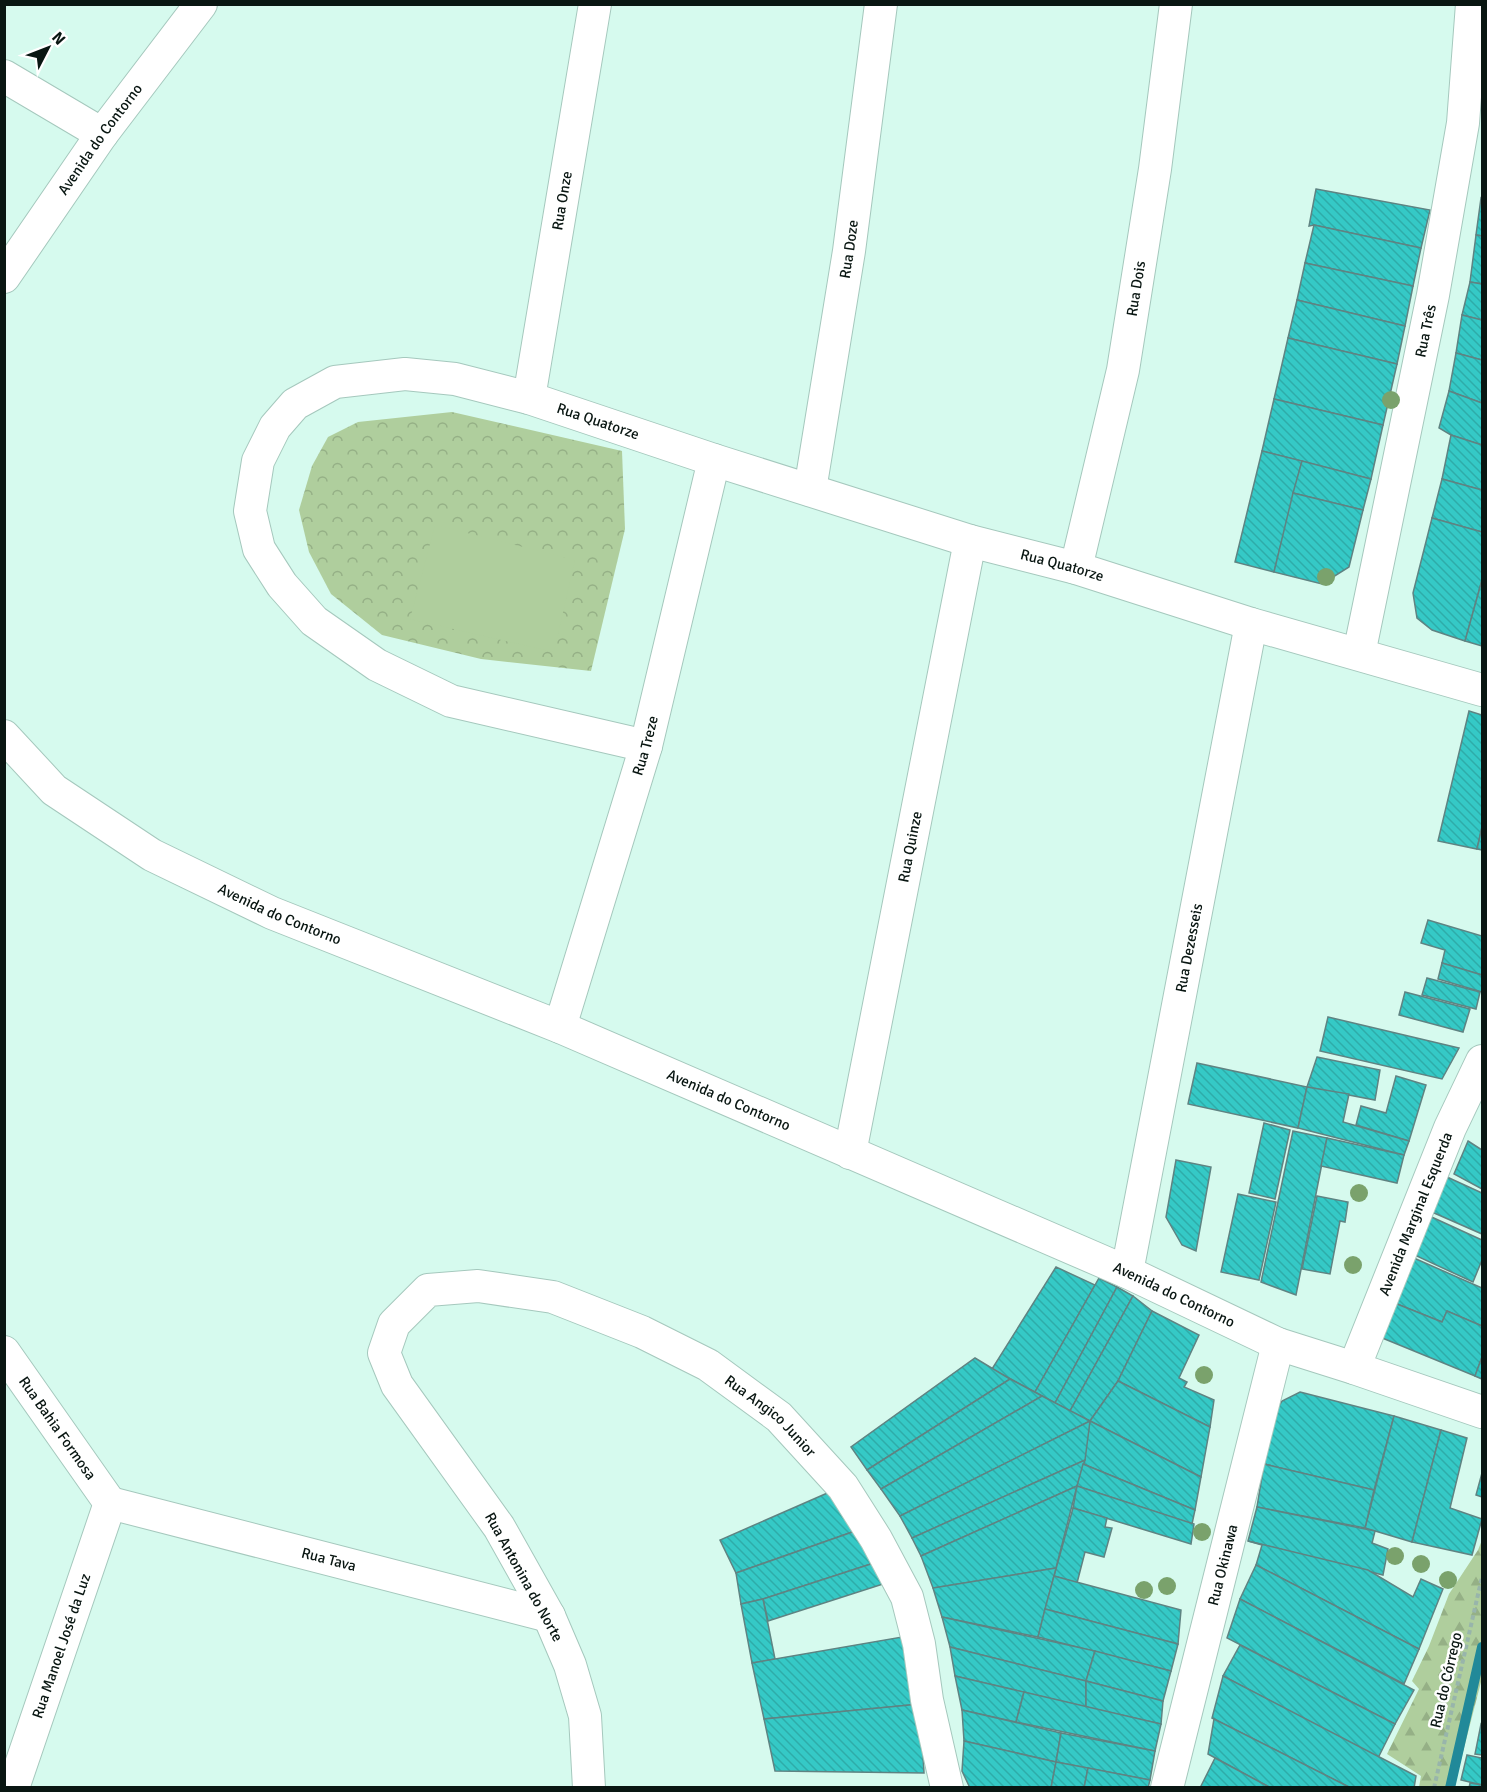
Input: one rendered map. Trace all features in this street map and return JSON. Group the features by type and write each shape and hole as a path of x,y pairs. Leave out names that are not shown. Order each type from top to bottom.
{"street":[{"name":"Avenida do Contorno","path":"4,277 102,134 201,4"},
{"name":"Rua Onze","path":"529,398 595,4"},
{"name":"Rua Doze","path":"810,490 849,251 881,4"},
{"name":"Rua Dois","path":"1076,568 1123,370 1155,169 1176,4"},
{"name":"Rua Três","path":"1359,654 1435,283 1463,123 1472,4"},
{"path":"4,76 102,134"},
{"name":"Rua Quatorze","path":"646,746 451,701 377,665 314,621 282,585 259,549 250,511 258,461 275,427 296,404 335,382 405,374 455,379 529,398 714,460 970,541 1076,568 1251,624 1482,690"},
{"name":"Rua Treze","path":"560,1027 646,746 714,460"},
{"name":"Rua Quinze","path":"850,1153 970,541"},
{"name":"Rua Dezesseis","path":"1127,1272 1251,624"},
{"name":"Avenida do Contorno","path":"4,736 54,790 152,855 272,913 560,1027 1127,1272 1278,1344 1482,1412"},
{"name":"Avenida Marginal Esquerda","path":"1354,1368 1450,1128 1482,1061"},
{"name":"Rua Angico Junior","path":"394,1324 428,1290 478,1286 553,1297 642,1332 708,1365 779,1417 843,1486 876,1539 907,1597 919,1644 927,1700 946,1788"},
{"name":"Rua Antonina do Norte","path":"394,1324 384,1353 397,1385 499,1527 549,1616 570,1665 585,1716 589,1788"},
{"name":"Rua Okinawa","path":"1167,1788 1278,1344"},
{"name":"Rua Bahia Formosa","path":"4,1352 110,1503"},
{"name":"Rua Tava","path":"110,1503 549,1616"},
{"name":"Rua Manoel José da Luz","path":"21,1786 110,1503"}],"path":[{"name":"Rua do Córrego","path":"1434,1788 1482,1577"}],"green space":[{"path":"452,412 622,451 625,529 591,671 481,659 382,635 331,594 309,552 299,510 312,466 328,437 358,422"},
{"path":"435,525 575,560 554,652 410,619"},
{"path":"1482,1540 1482,1678 1454,1787 1419,1787 1421,1776 1387,1754 1419,1689 1412,1681 1429,1646 1449,1594 1478,1550"}],"building":[{"path":"1316,189 1430,210 1421,248 1314,225 1309,226"},
{"path":"1482,199 1482,236 1476,235"},
{"path":"1314,225 1421,248 1413,286 1305,263"},
{"path":"1476,235 1482,236 1482,284 1470,282"},
{"path":"1305,263 1413,286 1405,326 1297,300"},
{"path":"1470,282 1482,284 1482,320 1462,315"},
{"path":"1297,300 1405,326 1397,364 1288,338"},
{"path":"1462,315 1482,320 1482,360 1456,353"},
{"path":"1288,338 1397,364 1383,425 1274,399"},
{"path":"1456,353 1482,360 1482,403 1449,391"},
{"path":"1449,391 1482,403 1482,445 1451,435 1439,428"},
{"path":"1274,399 1383,425 1371,479 1262,451"},
{"path":"1451,435 1482,445 1482,490 1442,479"},
{"path":"1262,451 1302,461 1274,572 1235,562"},
{"path":"1302,461 1371,479 1363,510 1293,493"},
{"path":"1442,479 1482,490 1482,532 1432,518"},
{"path":"1293,493 1363,510 1349,567 1322,584 1274,572"},
{"path":"1432,518 1482,532 1482,580 1465,641 1432,630 1417,618 1413,593"},
{"path":"1482,580 1482,646 1465,641"},
{"path":"1469,711 1482,715 1482,827 1477,849 1438,841"},
{"path":"1482,827 1482,850 1477,849"},
{"path":"1428,920 1482,936 1482,975 1442,963 1445,950 1421,943"},
{"path":"1442,963 1482,975 1482,992 1438,979"},
{"path":"1427,978 1480,992 1476,1009 1422,995"},
{"path":"1405,992 1470,1009 1463,1032 1399,1015"},
{"path":"1328,1017 1459,1048 1442,1079 1320,1051"},
{"path":"1317,1057 1380,1070 1375,1100 1307,1087"},
{"path":"1197,1063 1307,1087 1298,1128 1188,1104"},
{"path":"1396,1076 1426,1085 1409,1141 1356,1125 1361,1106 1386,1113"},
{"path":"1307,1087 1349,1094 1343,1122 1409,1141 1404,1155 1298,1128"},
{"path":"1264,1123 1290,1130 1275,1199 1249,1193"},
{"path":"1293,1131 1327,1138 1296,1295 1261,1282"},
{"path":"1327,1138 1404,1155 1397,1183 1321,1166"},
{"path":"1468,1141 1482,1150 1482,1189 1454,1174"},
{"path":"1176,1160 1211,1167 1196,1251 1182,1245 1166,1217"},
{"path":"1447,1177 1482,1193 1482,1234 1432,1212"},
{"path":"1238,1194 1276,1202 1259,1280 1221,1272"},
{"path":"1317,1196 1348,1202 1345,1222 1340,1221 1330,1274 1302,1269"},
{"path":"1425,1214 1482,1240 1482,1260 1473,1282 1408,1252"},
{"path":"1407,1255 1482,1288 1482,1326 1447,1311 1442,1322 1387,1300"},
{"path":"1056,1267 1095,1285 1035,1392 992,1369"},
{"path":"1099,1278 1117,1287 1055,1403 1035,1392"},
{"path":"1117,1287 1133,1296 1070,1411 1055,1403"},
{"path":"1133,1296 1152,1311 1118,1381 1090,1421 1070,1411"},
{"path":"1387,1300 1442,1322 1447,1311 1482,1326 1482,1357 1475,1376 1375,1335"},
{"path":"1152,1311 1199,1335 1179,1378 1187,1382 1184,1387 1214,1400 1210,1427 1118,1381"},
{"path":"1482,1357 1482,1379 1475,1376"},
{"path":"975,1358 1010,1379 867,1470 851,1447"},
{"path":"1010,1379 1042,1396 881,1489 867,1470"},
{"path":"1118,1381 1210,1427 1201,1477 1090,1421"},
{"path":"1300,1392 1394,1416 1374,1490 1264,1464 1273,1415 1282,1401"},
{"path":"1042,1396 1090,1421 900,1516 881,1489"},
{"path":"1394,1416 1441,1430 1412,1542 1365,1528"},
{"path":"1090,1421 1201,1477 1195,1510 1083,1464"},
{"path":"1090,1421 1085,1460 912,1538 900,1516"},
{"path":"1441,1430 1467,1438 1450,1508 1482,1519 1472,1555 1412,1542"},
{"path":"1085,1460 1077,1486 921,1556 912,1538"},
{"path":"1083,1464 1195,1510 1192,1524 1077,1486"},
{"path":"1264,1464 1374,1490 1365,1528 1257,1507"},
{"path":"1482,1473 1482,1497 1476,1495"},
{"path":"1077,1486 1056,1568 933,1588 921,1556"},
{"path":"1077,1486 1194,1524 1191,1544 1073,1508"},
{"path":"832,1491 858,1530 736,1573 720,1540"},
{"path":"1257,1507 1375,1531 1372,1543 1388,1549 1383,1575 1248,1541"},
{"path":"1073,1508 1107,1518 1105,1527 1112,1528 1104,1557 1085,1552 1077,1583 1054,1576"},
{"path":"858,1530 877,1562 741,1604 736,1573"},
{"path":"1248,1541 1368,1570 1413,1597 1421,1579 1443,1589 1419,1649 1256,1565 1262,1545"},
{"path":"877,1562 883,1584 768,1621 763,1599"},
{"path":"1256,1565 1419,1649 1404,1684 1240,1599"},
{"path":"1056,1568 1038,1637 942,1617 933,1588"},
{"path":"1054,1576 1181,1610 1178,1644 1045,1609"},
{"path":"763,1599 775,1659 752,1663 741,1604"},
{"path":"1240,1599 1414,1690 1395,1724 1227,1638"},
{"path":"1045,1609 1178,1644 1171,1671 1038,1637"},
{"path":"942,1617 1095,1651 1086,1681 950,1647"},
{"path":"902,1637 920,1704 764,1719 752,1663"},
{"path":"1240,1645 1395,1724 1378,1758 1223,1676"},
{"path":"950,1647 1086,1681 1086,1707 955,1676"},
{"path":"1095,1651 1171,1671 1163,1701 1086,1681"},
{"path":"955,1676 1024,1692 1016,1722 962,1710"},
{"path":"1223,1676 1416,1776 1414,1788 1351,1788 1212,1718"},
{"path":"1086,1681 1163,1701 1161,1724 1086,1707"},
{"path":"1024,1692 1161,1724 1155,1751 1016,1722"},
{"path":"920,1704 924,1773 775,1771 764,1719"},
{"path":"962,1710 1061,1733 1056,1762 964,1741"},
{"path":"1214,1719 1351,1788 1271,1788 1208,1754"},
{"path":"1482,1725 1482,1755 1475,1754"},
{"path":"1061,1733 1155,1751 1150,1780 1056,1762"},
{"path":"964,1741 1056,1762 1051,1788 970,1788 962,1771"},
{"path":"1467,1755 1482,1758 1482,1785 1461,1780"},
{"path":"1215,1758 1271,1788 1200,1788"},
{"path":"1056,1762 1088,1768 1084,1788 1051,1788"},
{"path":"1088,1768 1150,1780 1148,1788 1084,1788"},
{"path":"1470,1783 1482,1785 1482,1788 1469,1788"}],"waterway":[{"path":"1450,1788 1482,1647"}]}
